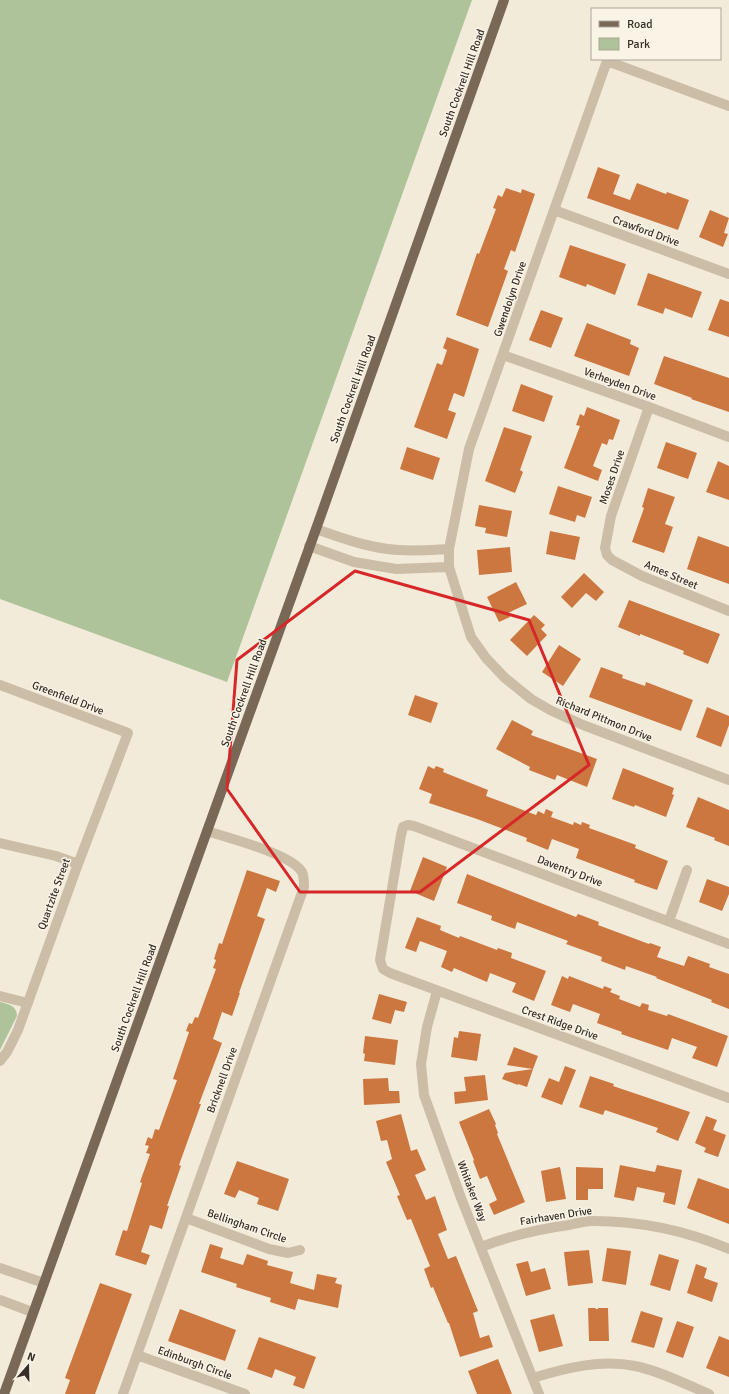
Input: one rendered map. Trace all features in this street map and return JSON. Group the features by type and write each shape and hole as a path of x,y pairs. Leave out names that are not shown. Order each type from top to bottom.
{"main road":[{"name":"South Cockrell Hill Road","path":"4,1394 32,1312 44,1283 316,529 504,0"}],"street":[{"name":"Gwendolyn Drive","path":"449,549 469,449 607,61 729,106"},
{"name":"Crawford Drive","path":"554,210 729,274"},
{"name":"Verheyden Drive","path":"503,355 729,437"},
{"name":"Moses Drive","path":"608,555 604,548 611,516 649,407"},
{"path":"316,529 359,543 387,549 418,551 449,549"},
{"path":"309,546 354,562 396,569 449,567"},
{"name":"Richard Pittmon Drive","path":"449,549 449,567 471,638 486,658 505,678 531,699 550,710 583,725 729,780"},
{"name":"Ames Street","path":"608,555 612,560 642,576 729,611"},
{"name":"Greenfield Drive","path":"0,685 128,733"},
{"name":"Quartzite Street","path":"0,1061 7,1052 18,1030 78,864 128,733"},
{"name":"Daventry Drive","path":"384,969 380,960 403,827 408,824 729,944"},
{"name":"Bricknell Drive","path":"123,1394 304,887 303,873 295,864 279,855 207,830"},
{"path":"0,843 56,856 78,864"},
{"path":"669,921 687,870"},
{"name":"Crest Ridge Drive","path":"384,969 390,973 438,991 729,1098"},
{"name":"Whitaker Way","path":"438,991 427,1027 421,1064 424,1096 461,1198 539,1394"},
{"path":"0,996 28,1003"},
{"name":"Bellingham Circle","path":"186,1218 269,1249 288,1253 300,1250"},
{"name":"Fairhaven Drive","path":"481,1247 506,1238 543,1228 592,1221 638,1224 683,1233 729,1249"},
{"path":"0,1268 44,1283"},
{"path":"0,1300 32,1312"},
{"name":"Edinburgh Circle","path":"137,1355 245,1394"},
{"path":"532,1378 584,1365 634,1365 654,1371 709,1394"}],"highlighted area":[{"path":"355,571 529,620 589,765 420,892 300,892 227,789 237,660"}],"green space":[{"path":"0,0 472,0 227,682 0,599"},
{"path":"0,1002 14,1008 17,1016 0,1050"}],"building":[{"path":"598,167 620,175 613,194 630,200 637,183 666,194 667,192 689,200 678,230 587,198"},
{"path":"506,188 521,193 522,189 535,194 515,252 511,250 504,269 508,271 488,327 456,315 477,253 479,254 496,209 493,208 498,195 502,197"},
{"path":"710,210 729,218 724,233 728,234 723,247 699,237"},
{"path":"570,245 626,264 615,295 587,284 586,287 559,277"},
{"path":"648,273 702,292 692,318 665,308 663,314 637,305"},
{"path":"720,299 729,302 729,337 708,330"},
{"path":"541,310 563,318 551,348 529,340"},
{"path":"587,323 631,340 630,344 639,348 629,376 574,356"},
{"path":"447,337 479,349 464,397 454,393 448,410 456,413 447,439 414,427 437,363 442,365 447,350 443,348"},
{"path":"664,356 729,378 729,412 654,384"},
{"path":"521,384 553,396 544,422 512,411"},
{"path":"587,407 620,420 613,440 609,439 607,445 602,443 593,466 602,470 598,481 564,468 580,426 576,425 580,414 584,416"},
{"path":"504,427 532,436 520,470 523,472 515,493 485,481"},
{"path":"666,442 697,453 688,479 657,468"},
{"path":"407,447 440,458 433,480 400,469"},
{"path":"718,461 729,466 729,500 706,492"},
{"path":"558,486 592,497 585,518 577,515 575,522 549,514"},
{"path":"648,488 675,497 665,524 673,527 664,553 632,542 644,508 642,507"},
{"path":"479,505 512,511 507,537 485,533 486,528 475,526"},
{"path":"550,531 580,537 575,560 546,554"},
{"path":"698,536 729,547 729,584 687,569"},
{"path":"510,547 512,572 479,575 477,550"},
{"path":"584,573 604,592 596,601 586,593 572,608 561,597"},
{"path":"516,582 527,604 508,613 510,617 499,622 487,597"},
{"path":"629,600 720,634 708,664 683,654 684,651 618,627"},
{"path":"534,615 545,625 541,629 547,635 527,656 510,640"},
{"path":"559,645 581,659 563,686 542,672"},
{"path":"601,667 623,675 622,678 645,686 646,682 693,700 681,731 589,697"},
{"path":"415,695 438,703 431,723 408,715"},
{"path":"707,707 729,716 729,725 721,747 696,737"},
{"path":"512,720 533,731 531,735 597,759 587,787 557,775 555,780 529,770 530,767 496,749"},
{"path":"428,766 434,769 436,766 444,769 443,772 488,790 486,796 536,815 538,811 544,814 546,809 553,812 551,817 573,825 574,822 581,825 582,822 590,825 589,828 636,845 635,848 668,861 657,890 634,882 635,880 576,858 579,849 552,839 548,850 526,841 527,838 429,803 432,794 419,789"},
{"path":"623,768 674,788 672,794 674,795 666,817 635,805 634,807 612,799"},
{"path":"698,797 729,810 729,846 714,840 715,838 686,827"},
{"path":"423,857 447,867 434,901 410,891"},
{"path":"247,870 280,881 276,892 267,888 257,916 265,919 232,1016 222,1012 213,1039 222,1043 199,1104 201,1104 179,1165 181,1166 167,1206 169,1206 162,1229 150,1225 141,1252 150,1255 146,1265 115,1255 123,1230 127,1231 142,1183 140,1182 150,1154 146,1153 149,1146 145,1145 148,1137 152,1139 155,1129 159,1130 177,1080 173,1079 189,1032 186,1031 189,1023 192,1024 195,1017 198,1018 216,969 213,968 216,960 214,959 219,943 222,944"},
{"path":"467,874 576,917 578,914 599,922 598,925 661,947 657,957 684,966 688,956 710,964 709,967 729,974 729,1009 711,1002 712,1000 656,978 657,977 626,966 625,970 601,961 602,957 566,944 568,941 517,922 515,929 491,920 492,916 457,903"},
{"path":"707,879 729,887 729,894 722,911 699,902"},
{"path":"417,917 441,926 440,930 459,938 460,936 497,950 498,948 512,953 511,958 546,971 534,1001 512,992 516,983 490,973 487,982 454,968 452,972 441,967 447,951 420,941 416,952 405,948"},
{"path":"562,976 568,979 569,976 603,989 604,986 612,989 610,992 620,996 619,999 640,1007 642,1003 649,1005 648,1010 667,1016 668,1014 728,1036 717,1067 692,1058 697,1047 672,1038 668,1050 621,1034 622,1032 597,1023 600,1014 573,1004 570,1012 551,1005"},
{"path":"379,994 407,1002 404,1012 395,1010 391,1024 372,1019"},
{"path":"459,1031 481,1034 477,1061 451,1057 454,1037 458,1038"},
{"path":"365,1036 398,1040 395,1065 364,1061 365,1054 363,1053"},
{"path":"514,1047 538,1056 533,1069 507,1065"},
{"path":"565,1066 576,1070 562,1105 541,1097 549,1078 559,1082"},
{"path":"533,1069 527,1087 502,1079 505,1073"},
{"path":"485,1075 488,1100 455,1104 454,1092 466,1091 464,1077"},
{"path":"590,1076 614,1084 613,1086 690,1112 678,1141 656,1132 658,1128 605,1110 603,1115 579,1107"},
{"path":"388,1078 389,1091 399,1091 400,1103 364,1105 363,1079"},
{"path":"489,1109 496,1124 497,1134 525,1202 494,1215 489,1204 497,1200 487,1176 480,1179 459,1122"},
{"path":"401,1114 411,1151 417,1149 426,1170 415,1175 426,1200 435,1196 447,1230 438,1234 448,1259 456,1256 478,1311 473,1313 480,1338 489,1335 493,1347 460,1357 449,1323 433,1287 431,1288 424,1269 430,1266 411,1219 407,1220 397,1196 400,1195 386,1162 392,1159 387,1140 381,1141 376,1121"},
{"path":"706,1116 717,1120 713,1130 726,1135 718,1157 704,1152 706,1148 695,1143"},
{"path":"237,1161 289,1179 278,1211 257,1204 259,1198 239,1190 235,1198 224,1194"},
{"path":"620,1165 655,1172 657,1165 682,1170 675,1205 663,1202 665,1193 637,1187 634,1201 614,1197"},
{"path":"560,1167 566,1199 546,1202 541,1171"},
{"path":"576,1167 603,1168 603,1189 588,1189 588,1200 576,1200"},
{"path":"698,1178 729,1189 729,1224 687,1208"},
{"path":"210,1244 223,1248 220,1258 243,1265 247,1254 268,1261 267,1265 293,1272 290,1283 314,1290 317,1274 337,1278 335,1283 342,1285 338,1308 298,1299 295,1310 270,1302 271,1298 236,1287 237,1284 201,1272"},
{"path":"607,1248 631,1251 626,1285 602,1281"},
{"path":"589,1250 593,1283 568,1286 564,1252"},
{"path":"659,1254 679,1260 670,1291 650,1285"},
{"path":"528,1261 531,1272 545,1268 551,1289 526,1296 516,1264"},
{"path":"696,1264 707,1268 704,1278 718,1283 712,1302 687,1293"},
{"path":"100,1283 132,1294 95,1394 65,1394 70,1380 65,1378"},
{"path":"588,1308 608,1308 609,1341 589,1341"},
{"path":"180,1309 236,1330 225,1361 168,1341"},
{"path":"641,1311 663,1318 654,1348 631,1342"},
{"path":"554,1314 563,1346 539,1352 530,1320"},
{"path":"677,1321 694,1327 683,1358 666,1352"},
{"path":"719,1336 729,1340 729,1377 706,1368"},
{"path":"259,1337 316,1357 304,1389 293,1385 296,1377 275,1369 272,1378 247,1369"},
{"path":"498,1359 512,1394 477,1394 468,1371"}]}
